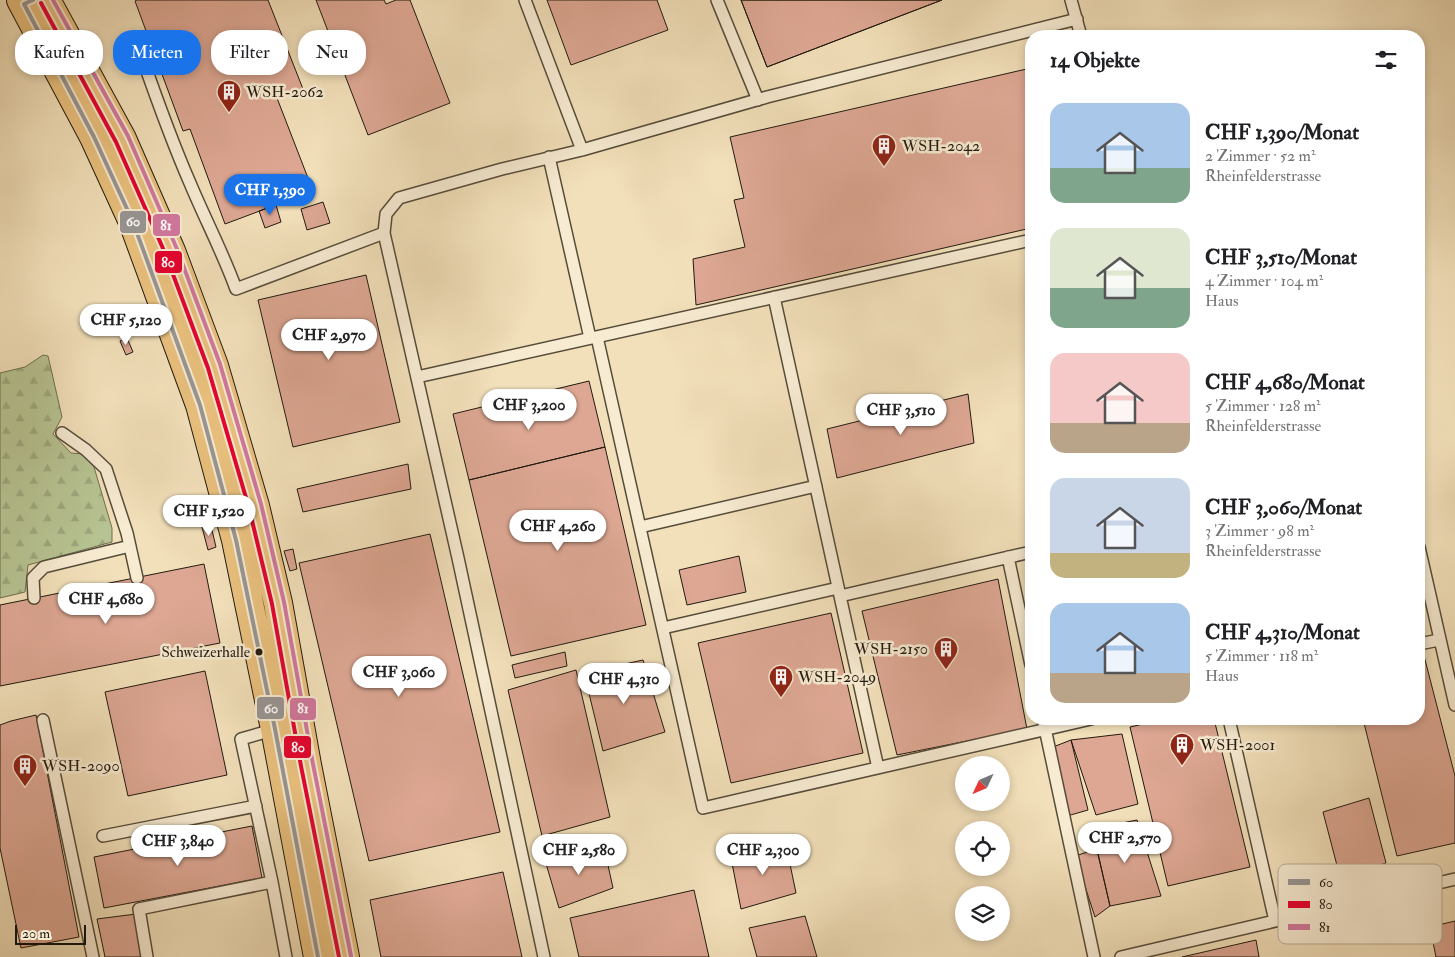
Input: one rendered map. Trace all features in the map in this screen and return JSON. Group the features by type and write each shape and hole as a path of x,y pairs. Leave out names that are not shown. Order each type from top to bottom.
{"main road":[{"path":"21,0 94,137 133,222 200,405 287,726 345,957"},
{"path":"46,0 122,139 171,251 214,366 255,506 278,603 287,726 318,957"}],"lane":[{"path":"526,0 582,150"},
{"path":"718,0 758,100"},
{"path":"1071,0 1080,30"},
{"path":"1034,30 1077,19"},
{"path":"544,957 456,549 384,233 386,214 399,198 502,169 582,150 758,100 1025,32"},
{"path":"148,75 190,183 229,268 236,289 384,233"},
{"path":"549,157 640,527 703,808 878,768 1040,725"},
{"path":"417,377 1025,241"},
{"path":"774,298 878,768"},
{"path":"62,433 86,450 106,469 127,533 137,578"},
{"path":"640,527 816,486"},
{"path":"34,598 32,578 44,567 130,546"},
{"path":"663,628 1025,553"},
{"path":"1008,557 1025,636"},
{"path":"1425,574 1455,705"},
{"path":"1425,643 1440,640"},
{"path":"43,720 92,957"},
{"path":"1044,725 1094,957"},
{"path":"1231,725 1275,921"},
{"path":"286,957 241,739 287,726"},
{"path":"104,836 256,806"},
{"path":"1442,882 1455,879"},
{"path":"147,957 139,910 272,882"},
{"path":"1121,957 1278,920"}],"green space":[{"path":"43,355 48,356 62,417 53,434 71,453 84,454 94,467 112,528 112,542 28,565 25,592 0,598 0,373 25,367"}],"building":[{"name":"WSH-2062","path":"268,0 280,30 211,30 211,75 288,75 288,51 303,89 277,98 313,191 225,224 190,129 183,131 162,75 201,75 201,30 146,30 135,1"},
{"path":"316,0 384,0 386,4 396,0 410,0 450,103 368,135 345,75 366,75 366,30 328,30"},
{"path":"547,0 657,0 668,30 571,65"},
{"path":"741,0 942,0 767,67"},
{"path":"741,0 942,0 767,67"},
{"name":"WSH-2042","path":"1025,69 1025,229 696,305 693,259 745,247 734,200 744,198 730,137"},
{"path":"323,202 330,223 307,230 301,209"},
{"path":"276,205 281,222 265,228 259,211"},
{"path":"366,275 400,422 293,447 258,300"},
{"path":"127,338 133,352 126,355 120,341"},
{"path":"589,381 605,447 469,480 453,414"},
{"path":"968,394 974,443 837,478 827,429"},
{"path":"605,447 646,625 511,656 469,480"},
{"path":"408,464 411,489 303,512 297,489"},
{"path":"211,526 216,547 208,550 202,527"},
{"path":"430,534 500,832 369,861 299,563"},
{"path":"293,549 297,569 290,571 284,551"},
{"path":"739,556 746,592 687,605 679,570"},
{"path":"204,564 220,643 0,686 0,605"},
{"name":"WSH-2150","path":"998,579 1027,729 897,755 862,611"},
{"name":"WSH-2049","path":"831,613 863,753 731,783 698,643"},
{"path":"565,652 567,666 515,678 512,665"},
{"path":"643,660 665,732 603,751 584,673"},
{"path":"1425,660 1455,776 1455,843 1397,856 1364,725 1425,725"},
{"path":"576,670 610,817 542,836 508,690"},
{"path":"205,671 227,775 128,796 105,692"},
{"name":"WSH-2090","path":"36,715 79,937 21,948 0,848 0,725"},
{"name":"WSH-2001","path":"1139,725 1215,725 1250,867 1168,886 1130,727"},
{"path":"1122,734 1138,804 1096,815 1071,740"},
{"path":"1071,740 1088,810 1067,816 1053,747"},
{"path":"1369,798 1386,863 1337,864 1323,812"},
{"path":"1137,820 1161,896 1110,906 1092,829"},
{"path":"252,826 262,878 104,908 94,857"},
{"path":"786,845 796,893 741,909 731,858"},
{"path":"604,847 613,888 559,908 545,860"},
{"path":"1097,849 1110,906 1095,917 1075,856"},
{"path":"503,872 522,957 381,957 370,900"},
{"path":"694,890 709,957 579,957 570,918"},
{"path":"136,914 143,957 105,957 97,919"},
{"path":"805,916 817,957 757,957 749,928"},
{"path":"1455,921 1455,957 1436,957 1433,944 1442,944 1442,924"},
{"path":"1256,940 1259,957 1182,957"}],"transit line":[{"name":"60","path":"33,0 24,4 94,137 133,222 200,405 236,540 275,729 318,957"},
{"name":"81","path":"53,0 128,136 177,249 220,364 261,504 284,602 313,764 351,956"},
{"name":"80","path":"41,3 116,142 165,253 208,368 249,508 272,604 301,766 339,957"}],"place":[{"name":"WSH-2062","path":"229,113"},
{"name":"WSH-2042","path":"884,167"},
{"name":"Schweizerhalle","path":"259,652"},
{"name":"WSH-2150","path":"946,670"},
{"name":"WSH-2049","path":"781,698"},
{"name":"WSH-2001","path":"1182,766"},
{"name":"WSH-2090","path":"25,787"}]}
